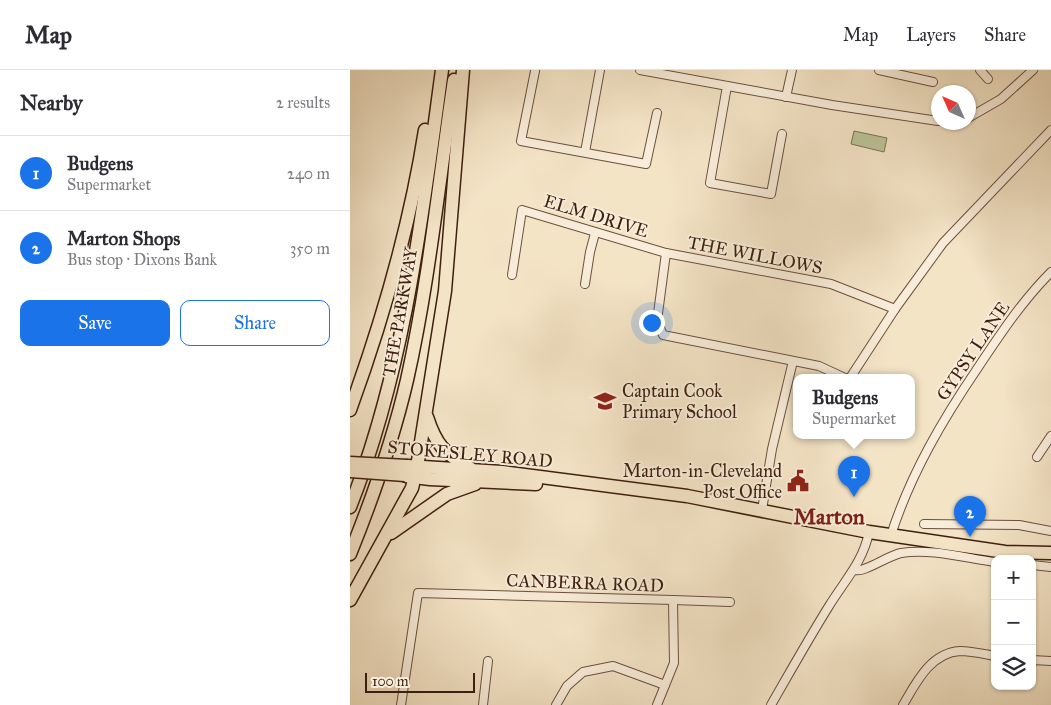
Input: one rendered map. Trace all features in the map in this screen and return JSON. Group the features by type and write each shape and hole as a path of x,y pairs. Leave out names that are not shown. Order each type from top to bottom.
{"highway":[{"path":"350,410 372,349 409,218 437,70"},
{"name":"THE PARKWAY","path":"350,507 369,454 396,356 418,237 442,70"},
{"name":"THE PARKWAY","path":"350,554 388,450 407,380 419,315 455,70"},
{"path":"350,600 412,488 411,471 426,414 445,291 463,70"},
{"path":"426,414 434,437 440,447 471,469"},
{"name":"STOKESLEY ROAD","path":"350,463 411,471"},
{"name":"STOKESLEY ROAD","path":"350,471 471,469 502,477"},
{"path":"411,471 482,482"},
{"path":"387,536 447,494 502,477 562,485 586,483 688,496 868,532 1004,552 1051,554"}],"street":[{"path":"585,152 600,70"},
{"path":"640,70 656,71 786,97 931,120"},
{"path":"786,97 792,70"},
{"path":"879,70 933,82"},
{"path":"980,70 988,79"},
{"path":"976,113 1001,99 1033,70"},
{"path":"534,71 522,140 646,164 657,113"},
{"path":"727,86 710,183 771,194 782,134"},
{"path":"853,374 895,309 943,243 1051,130"},
{"name":"ELM DRIVE","path":"512,275 522,210 559,220 595,234 666,254"},
{"path":"585,284 595,234"},
{"name":"THE WILLOWS","path":"836,374 819,366 663,335 656,321 666,254 831,284 895,309"},
{"name":"GYPSY LANE","path":"891,535 912,481 935,435 997,339 1051,272"},
{"path":"762,510 772,449 793,361"},
{"path":"1037,458 1051,436"},
{"path":"928,533 927,524 1019,525 1051,531"},
{"path":"771,705 831,603 855,570 865,550 868,532"},
{"path":"855,570 864,571 882,559 910,552 991,562"},
{"path":"1036,565 1051,567"},
{"name":"CANBERRA ROAD","path":"401,705 418,593 673,600 674,663 657,705"},
{"path":"673,600 730,602"},
{"path":"903,705 924,670 938,658 959,651 991,655"},
{"path":"483,705 488,661"},
{"path":"1036,661 1051,663"},
{"path":"556,705 567,686 583,672 613,666 666,685"}],"green space":[{"path":"854,131 887,138 884,152 851,144"}],"place":[{"name":"Captain Cook Primary School","path":"605,401"},
{"name":"Marton-in-Cleveland Post Office","path":"798,481"},
{"name":"Budgens","path":"854,497"},
{"name":"Marton Shops","path":"970,537"}],"district":[{"name":"Marton","path":"829,516"}]}
